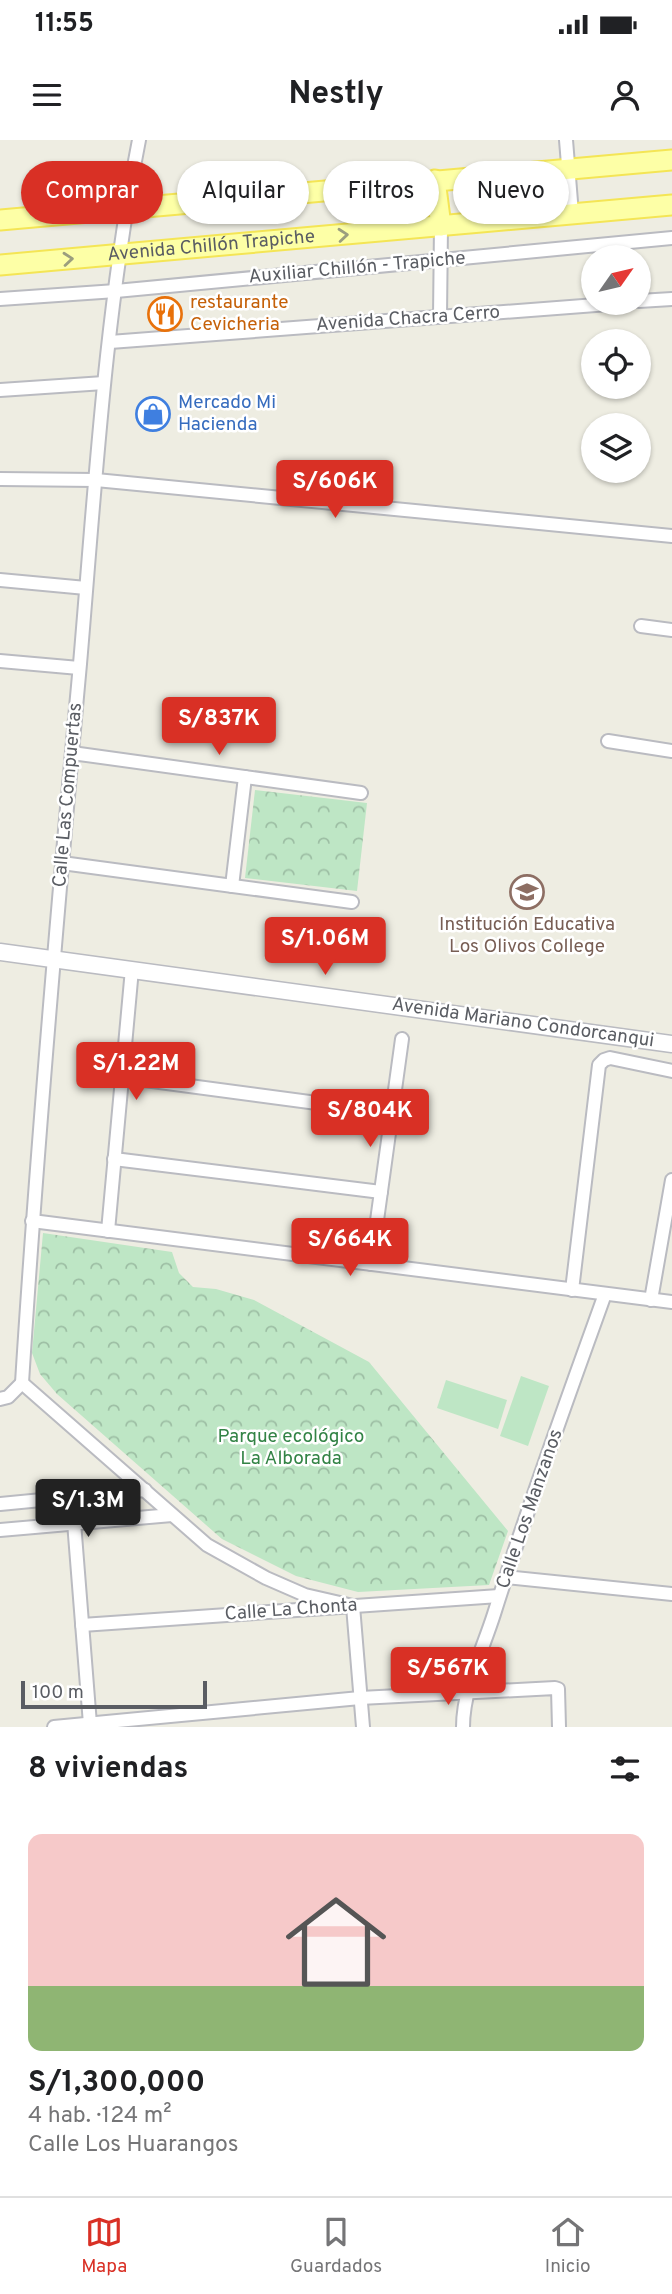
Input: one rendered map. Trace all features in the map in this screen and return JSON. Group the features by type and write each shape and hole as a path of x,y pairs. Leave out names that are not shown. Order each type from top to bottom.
{"main road":[{"path":"569,169 672,160"},
{"path":"163,205 323,190"},
{"name":"Avenida Chillón Trapiche","path":"0,265 672,205"},
{"path":"439,211 441,226"},
{"path":"0,220 21,218"}],"street":[{"name":"Calle Las Compuertas","path":"135,161 139,140"},
{"path":"566,140 568,161"},
{"path":"569,169 572,214"},
{"name":"Calle Las Compuertas","path":"22,1383 32,1221 86,587 104,383 124,224"},
{"path":"440,317 441,226"},
{"name":"Auxiliar Chillón - Trapiche","path":"0,299 116,291 672,238"},
{"path":"651,300 672,299"},
{"name":"Avenida Chacra Cerro","path":"110,342 581,306"},
{"path":"0,390 104,383"},
{"path":"0,478 96,480 672,536"},
{"path":"0,580 86,587"},
{"path":"641,626 672,630"},
{"path":"0,661 79,668"},
{"path":"608,740 672,751"},
{"path":"72,753 361,793"},
{"path":"232,886 245,777"},
{"path":"62,863 352,902"},
{"name":"Avenida Mariano Condorcanqui","path":"0,952 672,1044"},
{"path":"108,1231 132,969"},
{"path":"371,1264 402,1039"},
{"path":"572,1290 599,1065 604,1059 610,1058 672,1071"},
{"path":"122,1077 392,1113"},
{"path":"114,1159 381,1192"},
{"path":"651,1300 672,1180"},
{"path":"32,1221 672,1302"},
{"name":"Calle Los Manzanos","path":"463,1727 469,1691 499,1597 604,1294"},
{"path":"0,1399 8,1397 22,1383 207,1545 266,1578 305,1595 353,1606 363,1727"},
{"path":"0,1504 145,1490"},
{"path":"72,1497 90,1724"},
{"path":"0,1530 172,1515"},
{"path":"506,1577 672,1594"},
{"name":"Calle La Chonta","path":"82,1625 499,1597"},
{"path":"54,1727 148,1723 360,1698 555,1688 558,1689 559,1727"}],"green space":[{"path":"255,790 367,803 357,891 245,878"},
{"name":"Parque ecológico La Alborada","path":"43,1233 172,1252 179,1273 193,1287 216,1289 254,1300 369,1362 508,1531 489,1585 358,1592 296,1576 222,1539 57,1394 40,1374 32,1353"},
{"path":"521,1376 549,1386 528,1446 500,1436"},
{"path":"446,1380 507,1400 498,1429 437,1408"}],"place":[{"name":"restaurante Cevicheria","path":"165,314"},
{"name":"Mercado Mi Hacienda","path":"153,414"},
{"name":"Institución Educativa Los Olivos College","path":"527,892"}]}
